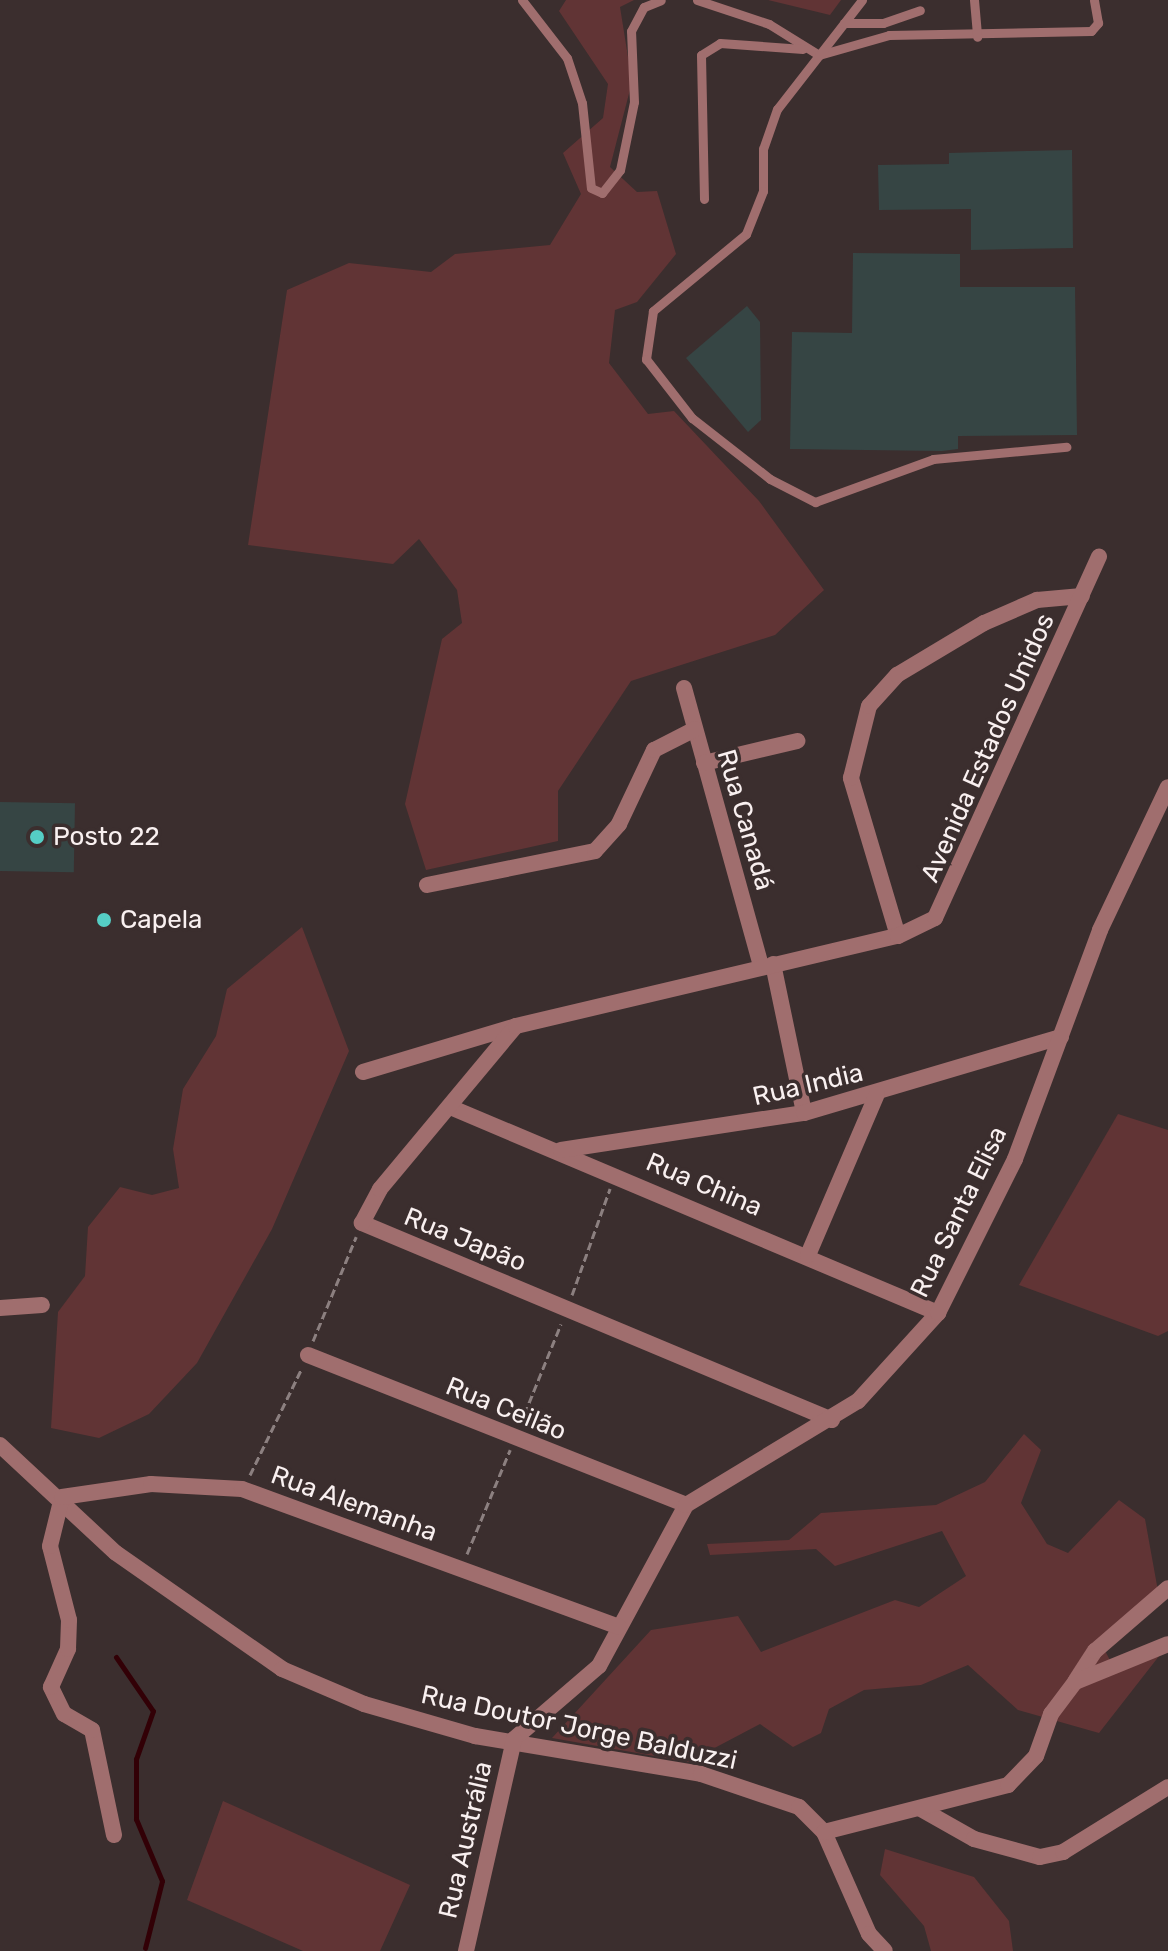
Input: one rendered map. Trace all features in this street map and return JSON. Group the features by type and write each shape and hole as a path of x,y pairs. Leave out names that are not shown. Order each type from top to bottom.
{"street":[{"name":"Avenida Estados Unidos","path":"516,1026 569,1009 919,929 946,902 1099,557"},
{"path":"898,936 851,778 869,706 897,675 1037,600 1082,596"},
{"name":"Rua Canadá","path":"684,688 704,763 767,964 804,1113"},
{"path":"427,885 595,851 619,824 654,750 695,729"},
{"path":"704,763 797,741"},
{"name":"Rua Santa Elisa","path":"686,1505 832,1420 938,1313 1015,1159 1100,930 1168,787"},
{"path":"363,1072 516,1026"},
{"name":"Rua Japão","path":"516,1026 380,1189 362,1223 832,1420"},
{"name":"Rua India","path":"560,1151 804,1113 877,1094 1061,1037"},
{"path":"808,1255 877,1094"},
{"name":"Rua China","path":"450,1107 808,1255 938,1313"},
{"path":"0,1308 42,1305"},
{"name":"Rua Ceilão","path":"308,1355 686,1505"},
{"name":"Rua Doutor Jorge Balduzzi","path":"0,1445 62,1497 116,1553 282,1669 378,1708 514,1739 701,1774 799,1807 824,1832 869,1934"},
{"name":"Rua Alemanha","path":"62,1497 151,1484 242,1489 619,1627"},
{"path":"62,1497 50,1546 69,1620 68,1649 51,1687 64,1714 92,1730 114,1835"},
{"path":"514,1739 572,1694 619,1627 686,1505"},
{"path":"824,1832 988,1793 1023,1774 1051,1714 1095,1651 1168,1588"},
{"path":"1075,1682 1168,1644"},
{"name":"Rua Austrália","path":"466,1951 514,1739"},
{"path":"921,1809 974,1839 1040,1857 1063,1852 1168,1787"},
{"path":"866,1951 869,1934"},
{"path":"869,1934 885,1951"}],"lane":[{"path":"522,0 567,58 582,103 591,188 602,193 620,170 634,102 631,31 644,7 661,0"},
{"path":"697,0 769,24 803,49 819,55 889,35 977,37 1091,31 1098,23 1094,0"},
{"path":"862,0 777,109 763,149 763,191 746,234 653,311 645,332 655,377 726,444 815,502 933,459 1066,447"},
{"path":"974,0 977,37"},
{"path":"844,23 883,23 920,10"},
{"path":"704,199 701,55 720,43 803,49"}],"path":[{"path":"461,1569 567,1308 616,1174"},
{"path":"242,1489 308,1355 362,1223"}],"shaded area":[{"path":"566,0 634,0 620,7 632,82 610,167 637,192 657,191 676,254 637,302 615,310 609,363 648,414 674,411 759,501 824,590 775,635 631,681 558,791 558,841 426,870 405,804 442,639 462,623 457,590 419,539 393,564 248,545 287,290 349,263 431,272 455,254 550,245 581,194 563,153 603,118 608,84 559,11"},
{"path":"768,0 841,0 830,15"},
{"path":"302,927 349,1051 272,1229 197,1363 149,1414 99,1438 51,1428 58,1312 85,1276 88,1227 120,1187 152,1195 179,1188 173,1149 183,1089 216,1036 227,989"},
{"path":"1118,1114 1168,1130 1168,1331 1158,1336 1019,1285"},
{"path":"1024,1434 1041,1450 1021,1503 1047,1544 1068,1553 1119,1500 1145,1519 1158,1591 1100,1641 1114,1668 1163,1651 1099,1733 1018,1710 968,1665 921,1685 864,1690 829,1709 821,1733 793,1747 760,1724 688,1762 552,1738 651,1630 738,1616 761,1652 895,1600 919,1607 966,1576 942,1531 835,1566 816,1549 710,1555 707,1544 789,1540 821,1513 936,1505 985,1482"},
{"path":"223,1801 410,1885 380,1951 303,1951 187,1900"},
{"path":"885,1849 974,1877 1009,1921 1013,1951 931,1951 924,1926 880,1875"}],"building":[{"path":"1072,150 1073,248 971,250 971,209 879,210 878,165 949,164 949,153"},
{"path":"853,253 960,254 960,287 1075,287 1077,435 958,436 958,449 942,451 790,449 792,332 852,333"},
{"path":"747,306 760,322 761,420 748,432 686,358"},
{"name":"Posto 22","path":"0,802 75,803 74,872 0,871"}],"waterway":[{"path":"116,1657 153,1711 136,1759 136,1819 162,1881 145,1948"}],"place":[{"name":"Posto 22","path":"37,837"},
{"name":"Capela","path":"104,920"}]}
